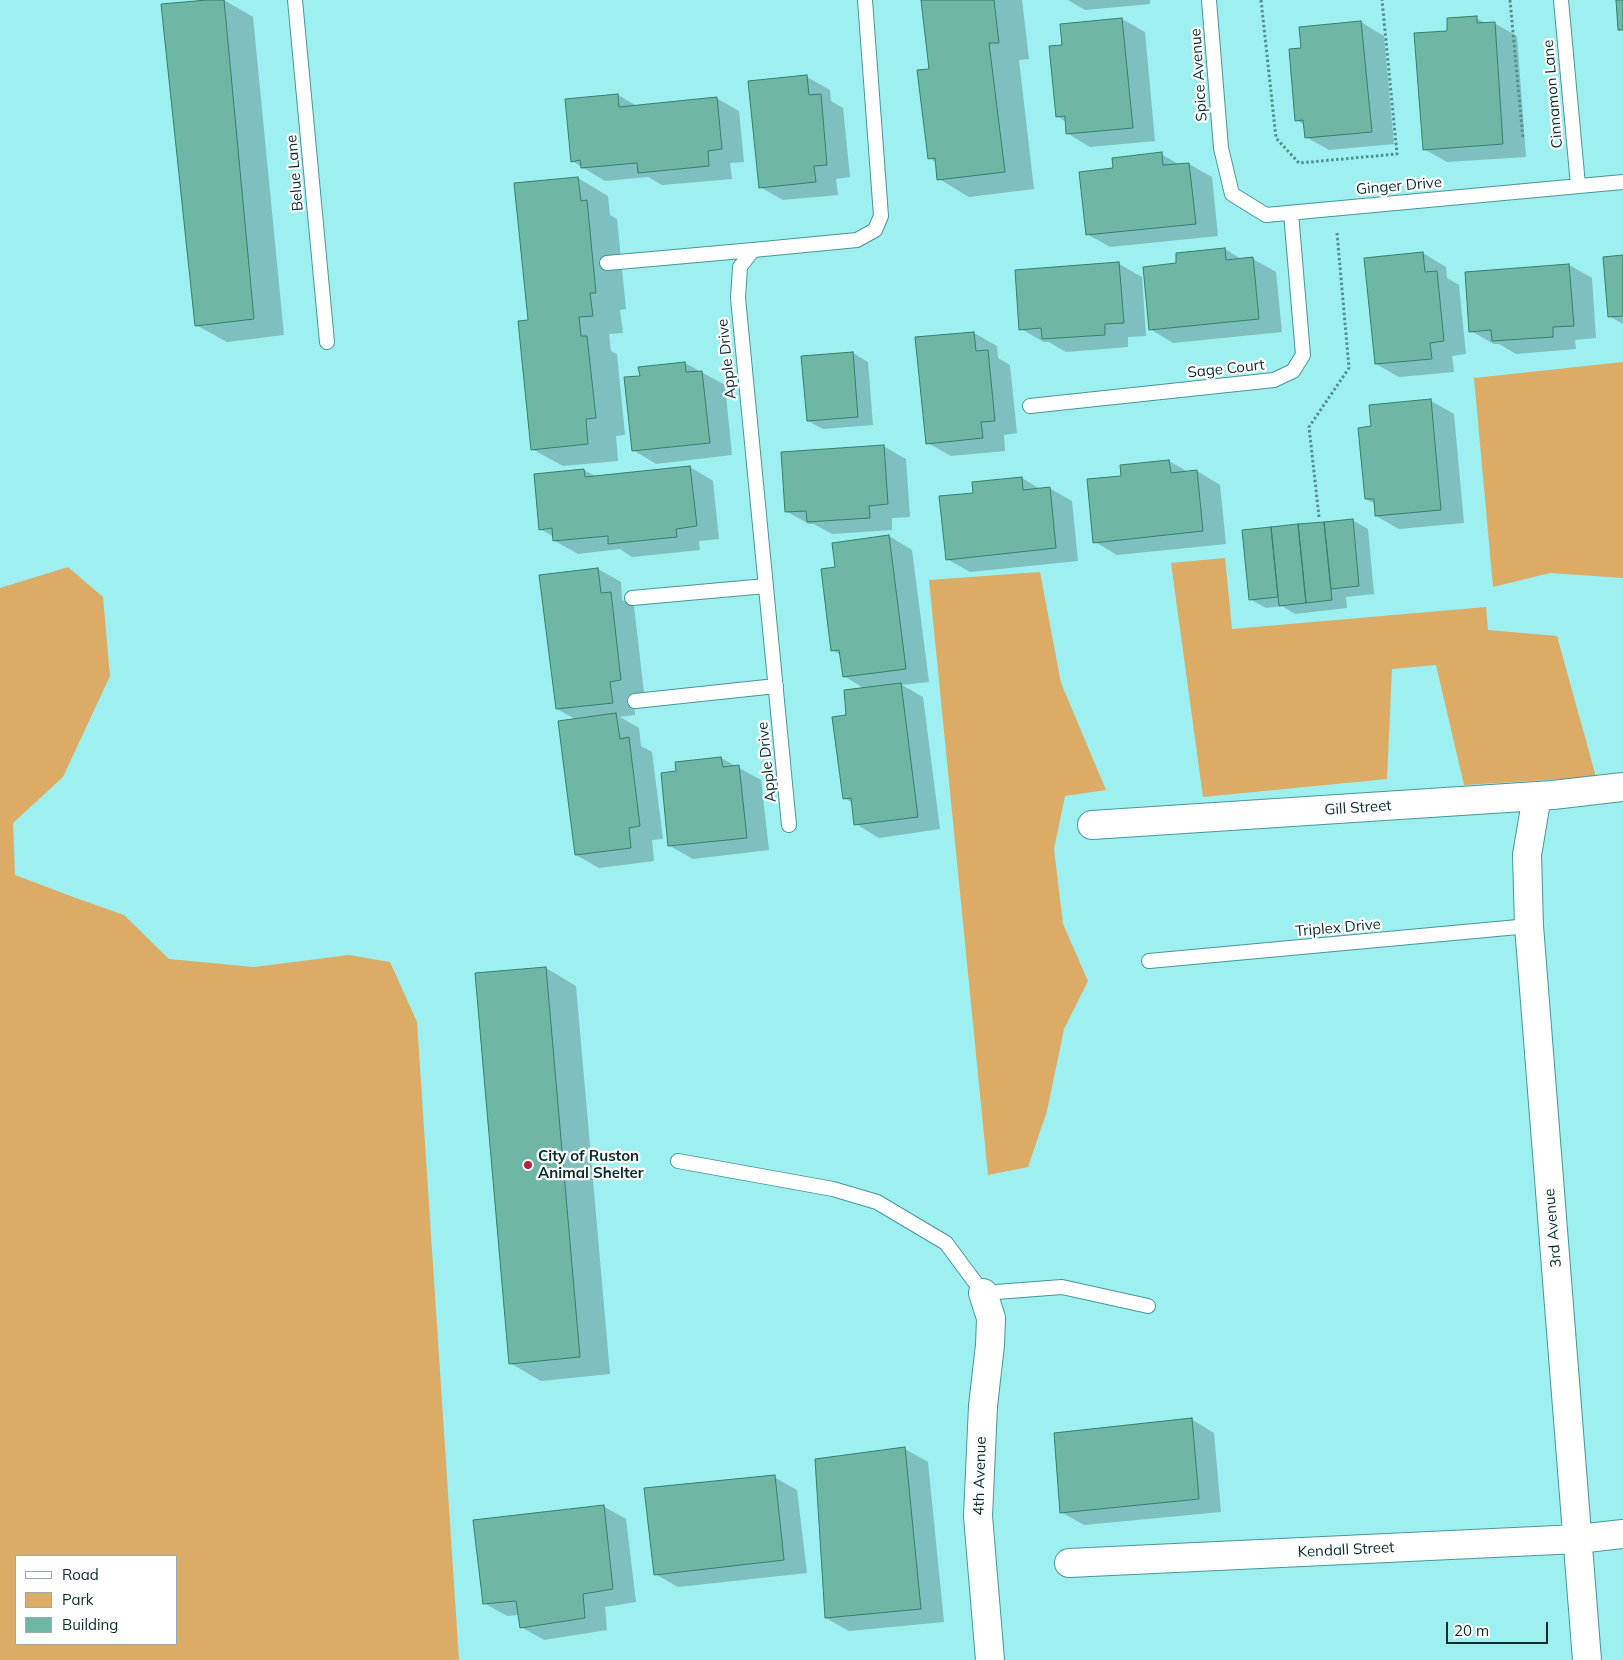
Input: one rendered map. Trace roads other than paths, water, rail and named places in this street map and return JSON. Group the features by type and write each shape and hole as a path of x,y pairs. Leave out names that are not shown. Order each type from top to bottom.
{"street":[{"name":"Gill Street","path":"1092,825 1553,796 1623,787"},
{"name":"3rd Avenue","path":"1537,796 1527,855 1529,926 1587,1660"},
{"name":"4th Avenue","path":"983,1293 991,1318 991,1336 983,1406 978,1516 990,1660"},
{"name":"Kendall Street","path":"1069,1563 1578,1539 1623,1534"}],"lane":[{"name":"Belue Lane","path":"295,0 327,342"},
{"path":"606,263 857,240 875,230 881,216 865,0"},
{"name":"Spice Avenue","path":"1209,0 1221,148"},
{"name":"Cinnamon Lane","path":"1561,0 1578,185"},
{"name":"Ginger Drive","path":"1221,148 1232,194 1266,215 1623,182"},
{"name":"Sage Court","path":"1030,406 1274,380 1293,370 1303,355 1291,213"},
{"name":"Apple Drive","path":"753,250 740,267 738,298 790,825"},
{"path":"632,598 766,586"},
{"path":"635,701 776,686"},
{"name":"Triplex Drive","path":"1149,961 1529,926"},
{"path":"678,1161 833,1189 876,1202 946,1243 983,1293 1062,1287 1148,1306"}],"place":[{"name":"City of Ruston Animal Shelter","path":"528,1165"}]}
